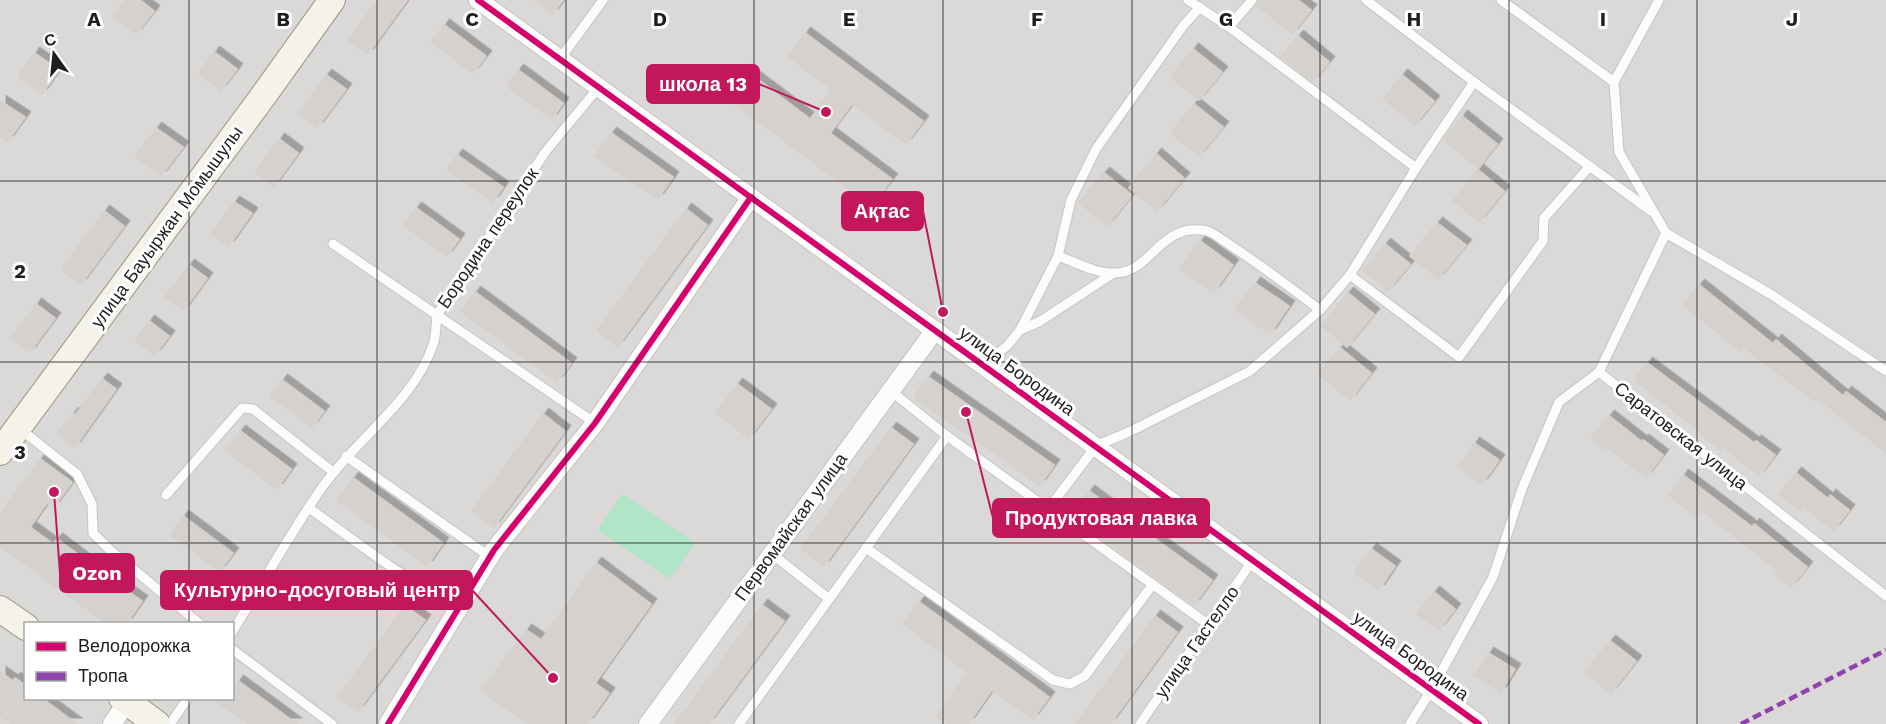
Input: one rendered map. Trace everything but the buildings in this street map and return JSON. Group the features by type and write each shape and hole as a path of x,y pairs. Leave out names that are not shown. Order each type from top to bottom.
{"street":[{"name":"улица Бауыржан Момышулы","path":"0,452 332,0"},
{"name":"улица Бородина","path":"478,0 1479,724"},
{"path":"388,724 490,557 594,423 751,197"},
{"name":"Первомайская улица","path":"648,724 935,330"},
{"path":"0,609 24,626"},
{"path":"112,724 125,700 157,724"}],"lane":[{"path":"560,59 603,0"},
{"path":"1188,0 1229,27 1416,168"},
{"path":"1229,27 1252,0"},
{"path":"1366,0 1654,213"},
{"path":"1501,0 1614,82"},
{"path":"1659,0 1614,82 1618,152 1654,213 1666,232 1772,295 1886,371"},
{"path":"983,364 1007,346 1020,330 1058,256 1071,200 1096,149 1183,26 1200,8"},
{"path":"1049,508 1096,446 1250,371 1320,310 1350,274 1416,168 1474,82"},
{"name":"Бородина переулок","path":"234,629 333,472 391,412 423,366 434,341 437,315 546,151 599,87"},
{"path":"1350,274 1459,357 1543,241 1544,218 1590,166"},
{"path":"1020,330 1058,311 1112,274 1133,269 1171,235 1188,231 1208,231 1320,310"},
{"name":"Саратовская улица","path":"1666,232 1599,372 1886,596"},
{"path":"333,244 594,423"},
{"path":"1058,256 1112,274"},
{"path":"1410,724 1494,577 1522,489 1559,402 1599,372"},
{"path":"891,391 947,436 1209,625"},
{"path":"166,495 242,408 253,409 333,472"},
{"path":"19,427 77,474 92,504 93,532 110,550 198,622"},
{"path":"739,724 947,436"},
{"path":"346,456 490,557"},
{"path":"309,508 385,563 429,592 459,608"},
{"path":"866,548 1053,680 1070,684 1085,676 1153,584"},
{"path":"772,554 828,598"},
{"name":"улица Гастелло","path":"1140,724 1253,560"},
{"path":"234,650 332,724"},
{"path":"170,724 187,700"}],"shaded area":[{"path":"0,0 1886,0 1886,724 0,724"}],"green space":[{"path":"622,494 695,543 670,579 598,530"}],"marked path":[{"path":"1741,724 1886,650"}],"cycle path":[{"path":"478,0 1479,724"},
{"path":"388,724 494,550 595,423 751,197"}],"place":[{"name":"школа 13","path":"826,112"},
{"name":"Ақтас","path":"943,312"},
{"name":"Продуктовая лавка","path":"966,412"},
{"name":"Ozon","path":"54,492"},
{"name":"Культурно-досуговый центр","path":"553,678"}]}
